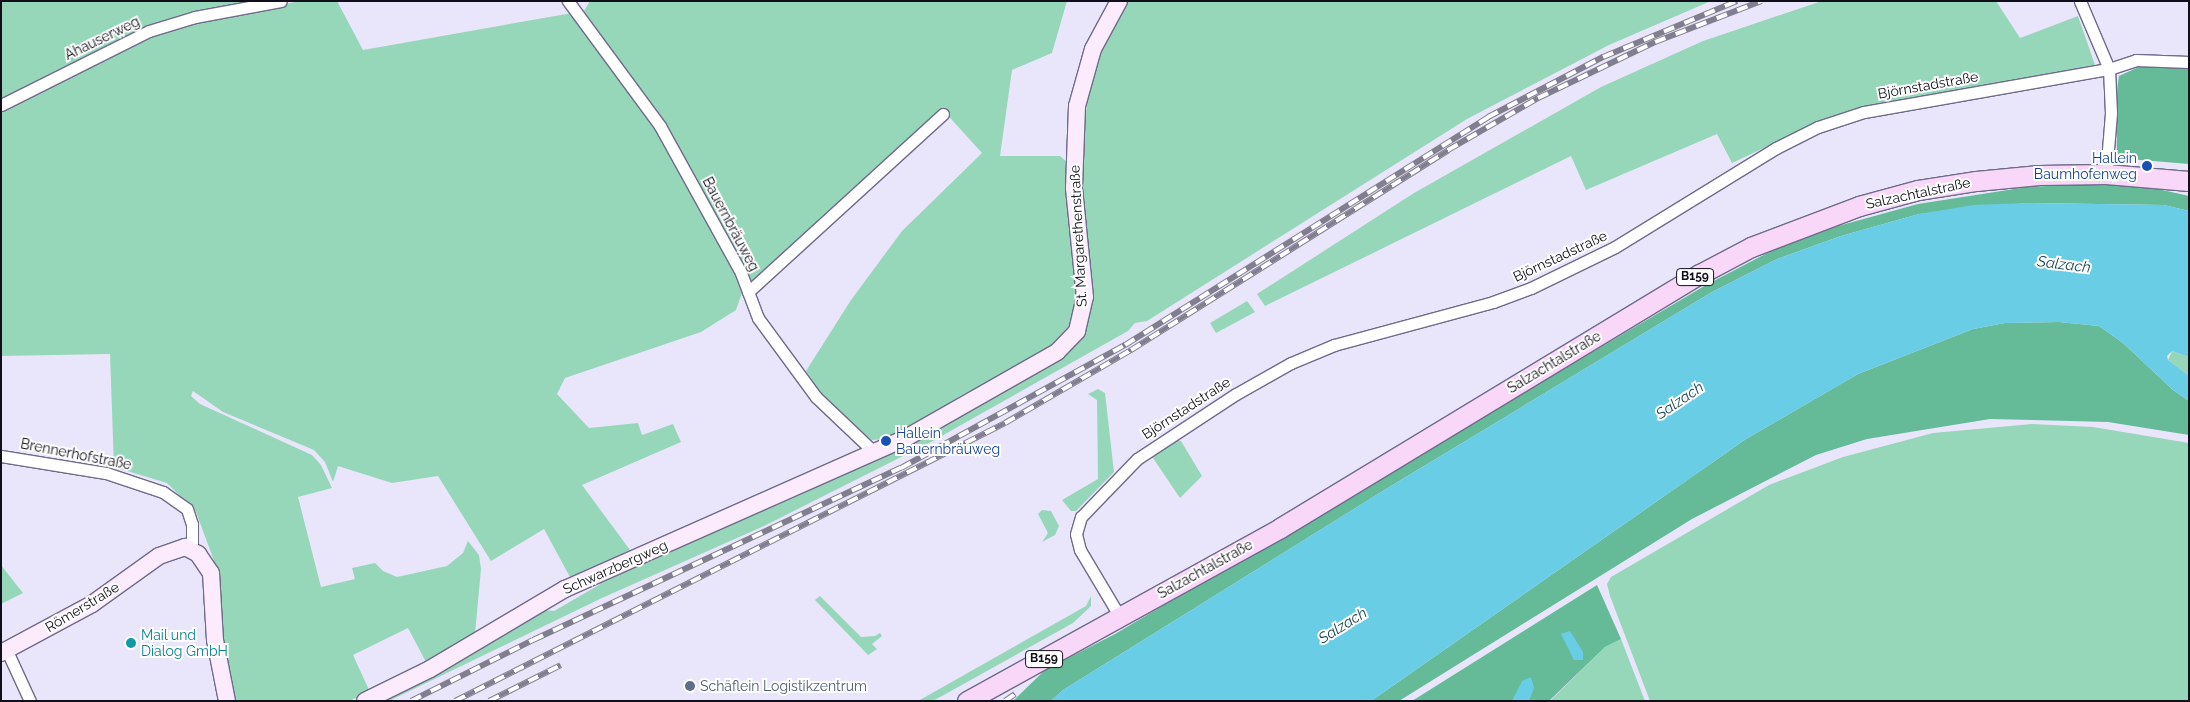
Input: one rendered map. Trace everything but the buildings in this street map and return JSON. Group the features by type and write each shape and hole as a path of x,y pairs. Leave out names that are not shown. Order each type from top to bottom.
{"main road":[{"name":"Salzachtalstraße","path":"967,701 1280,528 1700,274 1751,247 1860,206 1918,190 2039,175 2106,174 2189,182"}],"street":[{"name":"Ahauserweg","path":"1,106 149,31 195,17 281,1"},
{"name":"Bauernbräuweg","path":"568,1 660,126 748,292 758,318 816,397 875,453"},
{"name":"St. Margarethenstraße","path":"875,453 1045,360 1077,330 1085,297 1074,188 1076,115 1086,66 1118,1"},
{"path":"2080,1 2109,69 2111,113 2106,174"},
{"name":"Björnstadstraße","path":"1120,617 1080,550 1076,534 1081,517 1137,459 1236,394 1291,363 1334,345 1494,302 1531,288 1615,247 1776,148 1818,128 1864,112 2109,69 2136,60 2189,62"},
{"path":"748,292 943,114"},
{"name":"Schwarzbergweg","path":"365,701 430,669 565,589 875,453"},
{"name":"Brennerhofstraße","path":"1,456 106,473 163,492 187,510 192,524 192,549"},
{"name":"Römerstraße","path":"4,652 92,604 159,556 178,547 192,549"},
{"path":"192,549 207,563 211,572 215,640 227,701"},
{"path":"4,652 30,701"}],"green space":[{"path":"1,1 267,1 187,16 1,101"},
{"path":"300,1 337,1 363,50 572,13 655,125 741,281 742,293 736,310 701,332 565,378 557,394 589,428 638,423 642,435 673,424 681,442 582,485 630,550 571,579 544,529 491,561 438,476 392,483 338,466 333,482 325,462 314,450 223,412 193,391 191,396 200,404 312,455 321,465 332,488 298,497 321,587 355,579 352,568 375,563 383,571 397,577 447,566 463,553 468,541 479,555 481,569 475,634 427,664 408,628 353,655 370,692 349,701 234,701 220,635 220,577 196,512 167,483 114,467 110,354 1,356 1,110 112,51 180,26"},
{"path":"590,1 1067,1 1052,53 1012,70 1000,156 1060,156 1066,161 1079,291 1071,324 1042,354 960,396 921,423 885,439 872,440 823,396 806,371 851,300 902,231 982,153 943,110 752,284 670,137 588,21 584,11"},
{"path":"1127,1 1711,1 1609,45 1467,119 1147,321 1135,323 1128,331 931,442 764,526 602,598 389,701 383,701 432,677 544,610 554,611 599,585 605,577 791,499 915,441 1047,367 1074,347 1082,336 1082,142 1091,74"},
{"path":"1822,1 1996,1 2020,38 2078,16 2095,65 1863,108 1808,127 1732,163 1717,134 1586,190 1571,156 1265,306 1257,294 1414,193 1601,87 1703,41"},
{"path":"2143,65 2189,68 2189,164 2117,158 2116,96 2119,76"},
{"path":"2127,182 2189,196 2189,211 2164,205 2027,203 1919,214 1841,236 1777,259 1712,292 1386,489 1063,690 1051,701 1013,701 1045,670 1115,634 1706,285 1773,250 1838,226 1918,204 2027,187"},
{"path":"1247,301 1255,312 1216,333 1210,323"},
{"path":"2059,322 2099,326 2123,343 2173,390 2189,401 2189,435 2108,422 1990,419 1867,439 1816,455 1692,519 1399,701 1371,701 1746,439 1858,374 1973,329 2005,323"},
{"path":"2172,351 2189,357 2189,376 2168,360"},
{"path":"1098,389 1105,393 1114,472 1076,511 1071,511 1062,500 1098,479 1097,400 1088,394"},
{"path":"2032,424 2093,427 2189,443 2189,701 1650,701 1610,596 1607,584 1611,577 1769,485 1843,457 1933,433"},
{"path":"1174,439 1181,441 1202,476 1180,498 1151,455"},
{"path":"1042,510 1051,511 1059,526 1055,535 1042,542 1048,533 1038,514"},
{"path":"1,565 23,593 1,604"},
{"path":"1597,585 1621,639 1605,647 1549,701 1412,701"},
{"path":"820,596 861,637 875,636 880,633 882,636 872,644 877,649 868,655 815,600"},
{"path":"1091,596 1091,606 1073,623 942,696 932,701 918,701 1086,606"},
{"path":"1621,639 1645,701 1550,701 1605,647"}],"water":[{"name":"Salzach","path":"2027,203 2164,205 2189,211 2189,357 2172,351 2167,356 2168,360 2189,376 2189,401 2173,390 2123,343 2099,326 2059,322 2005,323 1973,329 1858,374 1746,439 1371,701 1051,701 1063,690 1386,489 1712,292 1777,259 1841,236 1919,214 1974,205"},
{"path":"1570,631 1583,652 1583,660 1574,660 1561,634"},
{"path":"1531,677 1534,688 1529,701 1512,701 1522,681"}],"railway":[{"path":"411,701 533,640 901,468 1125,345 1488,117 1603,57 1737,1"},
{"path":"455,701 1005,423 1131,350 1448,150 1538,98 1655,42 1761,1"},
{"path":"489,701 561,665"},
{"path":"1005,701 1015,694"}],"place":[{"name":"Hallein Baumhofenweg","path":"2147,166"},
{"name":"Hallein Bauernbräuweg","path":"886,441"},
{"name":"Mail und Dialog GmbH","path":"131,643"},
{"name":"Schäflein Logistikzentrum","path":"690,686"}]}
